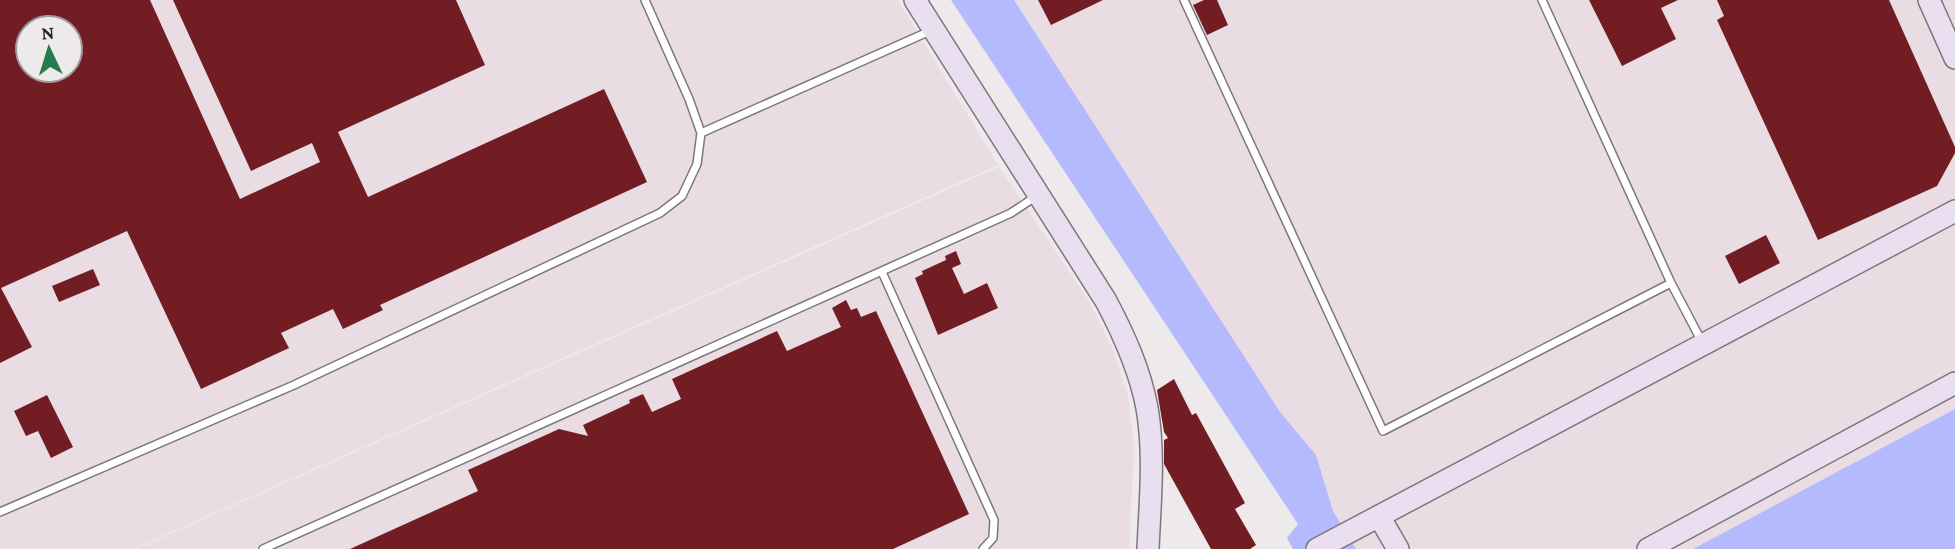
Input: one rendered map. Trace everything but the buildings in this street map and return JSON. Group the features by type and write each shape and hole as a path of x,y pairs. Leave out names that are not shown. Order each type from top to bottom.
{"street":[{"path":"915,0 1106,301 1123,334 1147,407 1150,442 1148,549"},
{"path":"1929,0 1955,58"},
{"path":"1317,549 1955,211"},
{"path":"1648,549 1955,383"},
{"path":"1380,516 1398,549"}],"lane":[{"path":"0,512 294,385 660,214 682,196 697,164 701,133 689,99 645,0"},
{"path":"1184,0 1383,431 1671,283"},
{"path":"1542,0 1671,283 1703,344"},
{"path":"701,133 934,29"},
{"path":"262,549 882,272 1011,213 1039,195"},
{"path":"882,272 994,520 993,538 984,549"}],"shaded area":[{"path":"0,0 898,0 998,165 133,549 0,549"},
{"path":"1014,0 1955,0 1955,409 1693,549 1356,549 1333,511 1316,455 1280,412"},
{"path":"999,167 1089,301 1112,348 1128,396 1134,449 1129,549 136,549"}],"water":[{"path":"951,0 1014,0 1280,412 1316,455 1333,511 1356,549 1293,549 1287,538 1298,524"},
{"path":"1955,409 1955,549 1693,549"}]}
